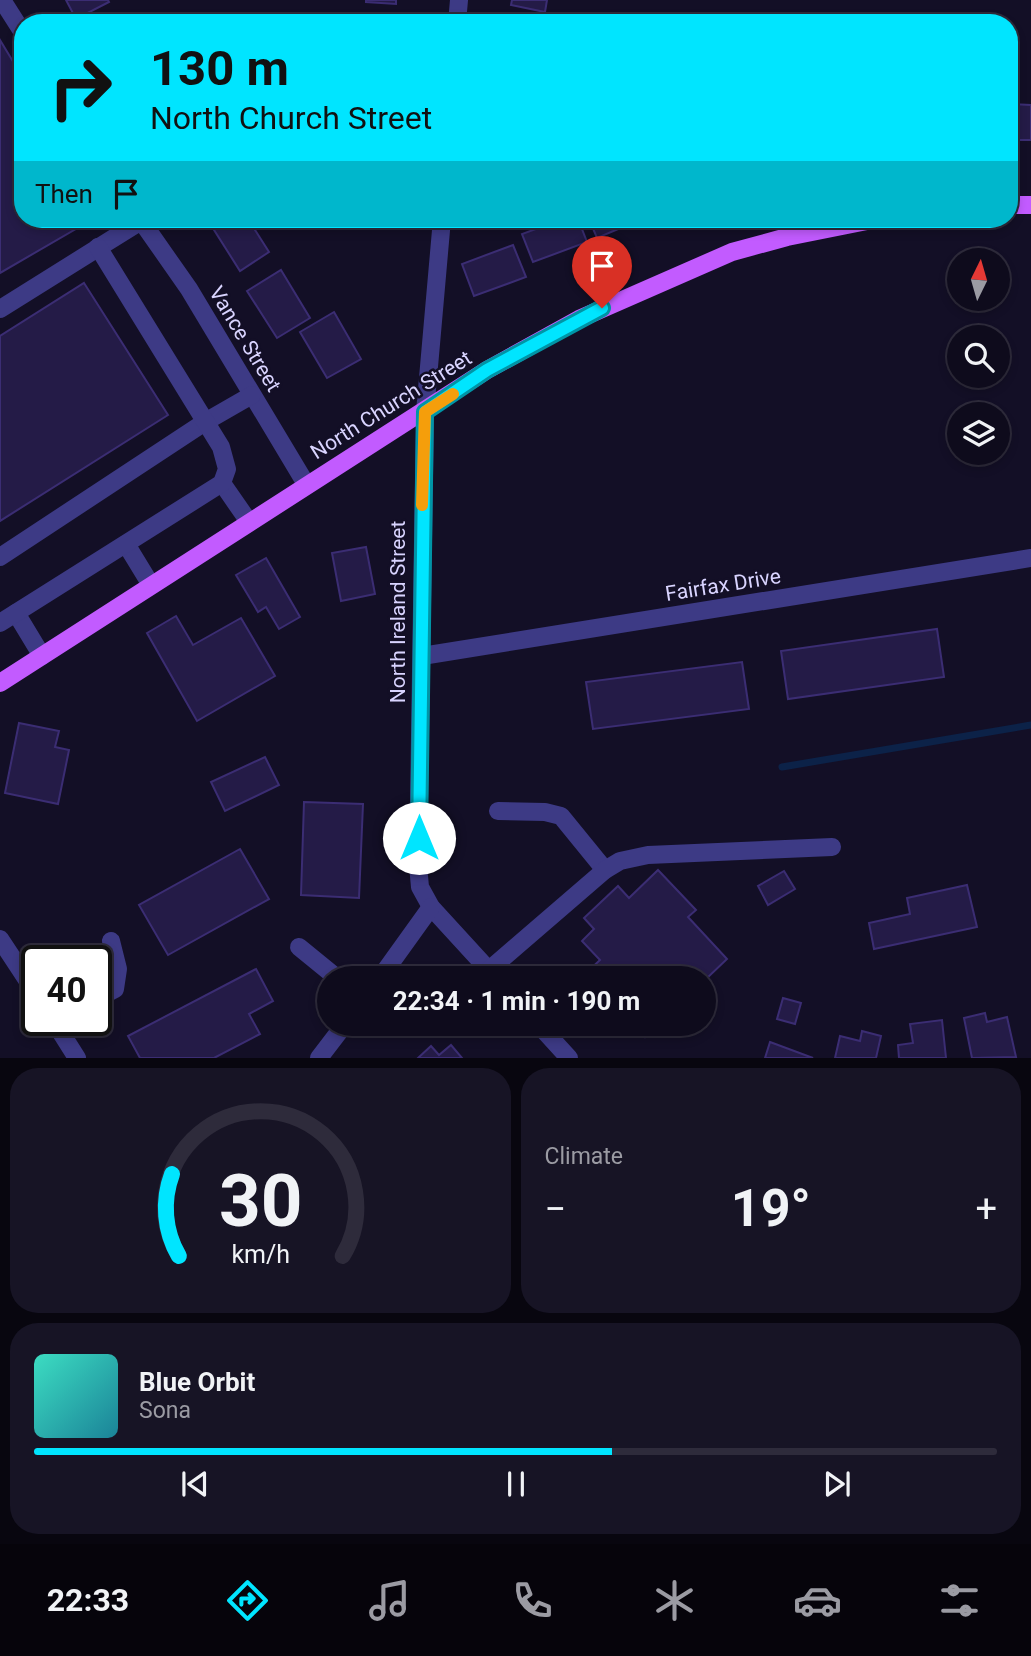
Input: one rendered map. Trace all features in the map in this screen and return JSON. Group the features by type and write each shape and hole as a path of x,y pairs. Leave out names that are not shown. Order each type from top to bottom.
{"main road":[{"name":"North Church Street","path":"0,683 487,370 579,319 648,286 732,252 832,228"}],"street":[{"path":"2,0 14,19"},
{"path":"0,309 128,228"},
{"name":"Vance Street","path":"146,228 189,289 306,484"},
{"name":"North Ireland Street","path":"441,228 425,412 418,865 420,887 431,907 485,966"},
{"path":"0,623 222,484 227,469 221,447 98,247"},
{"path":"0,557 205,422 251,395"},
{"path":"222,484 249,522"},
{"path":"126,544 151,585"},
{"name":"Fairfax Drive","path":"422,656 1031,558"},
{"path":"16,613 41,656"},
{"path":"498,811 545,812 561,817 606,870"},
{"path":"501,966 606,870 621,861 648,855 832,847"},
{"path":"389,966 431,907"},
{"path":"0,939 21,971"},
{"path":"110,941 111,945"},
{"path":"299,947 322,966"},
{"path":"112,948 118,969 115,989 112,991"},
{"path":"63,1036 77,1058"},
{"path":"319,1058 336,1036"},
{"path":"549,1036 569,1058"}],"building":[{"path":"66,0 109,2 86,14 73,14"},
{"path":"396,0 396,4 366,2"},
{"path":"512,0 547,0 545,12 511,5"},
{"path":"0,40 14,63 14,228 78,228 0,273"},
{"path":"1018,104 1031,105 1031,140 1018,140"},
{"path":"213,228 254,228 269,252 240,271"},
{"path":"538,228 582,228 587,242 533,262 522,234"},
{"path":"593,228 621,228 597,238"},
{"path":"513,245 526,277 474,296 462,264"},
{"path":"281,270 310,318 277,338 247,291"},
{"path":"84,283 168,415 0,521 0,336"},
{"path":"334,312 361,359 327,378 300,332"},
{"path":"366,547 375,594 341,601 332,553"},
{"path":"266,558 300,617 279,629 266,607 258,612 236,575"},
{"path":"176,616 193,645 241,618 275,676 197,721 147,633"},
{"path":"937,629 944,677 788,699 781,651"},
{"path":"742,662 749,709 593,729 586,682"},
{"path":"19,723 59,731 55,747 69,750 58,804 5,793"},
{"path":"265,757 279,785 225,811 211,782"},
{"path":"304,802 363,804 359,898 301,895"},
{"path":"240,849 269,899 168,955 139,905"},
{"path":"658,870 696,910 688,917 727,959 716,970 716,966 594,966 600,960 582,941 594,929 584,918 618,886 629,898"},
{"path":"784,871 795,889 768,905 758,886"},
{"path":"967,885 977,927 874,949 869,923 910,914 907,898"},
{"path":"256,969 273,1001 249,1014 260,1034 214,1058 140,1058 128,1036"},
{"path":"783,998 801,1003 795,1024 777,1019"},
{"path":"985,1013 987,1022 1007,1017 1016,1057 972,1058 964,1018"},
{"path":"942,1020 946,1058 899,1058 898,1045 913,1043 910,1024"},
{"path":"862,1031 881,1036 876,1058 835,1058 840,1036 860,1041"},
{"path":"770,1042 813,1058 765,1058"},
{"path":"451,1045 462,1058 418,1058 431,1046 439,1055"}],"waterway":[{"path":"782,767 1031,725"}],"slow traffic":[{"path":"422,505 425,412 453,394"}],"route":[{"path":"419,838 425,412 487,370 602,308"}]}
